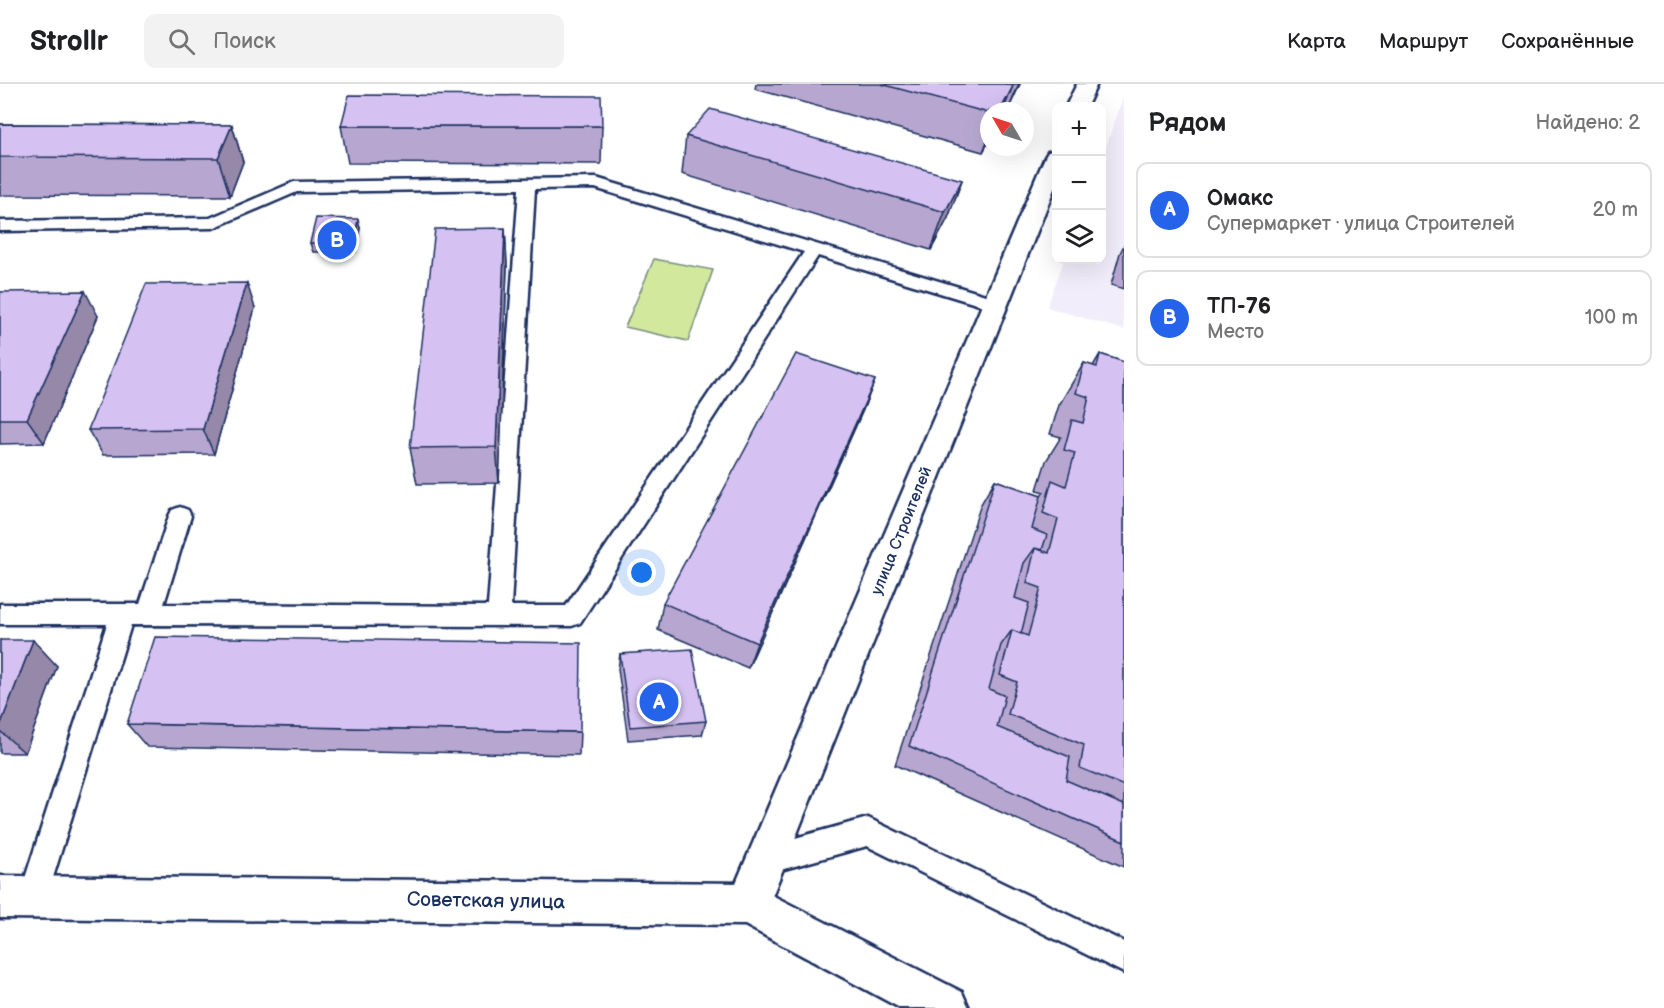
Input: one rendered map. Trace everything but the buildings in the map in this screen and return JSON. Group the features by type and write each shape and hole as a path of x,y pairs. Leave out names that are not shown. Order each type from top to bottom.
{"street":[{"path":"1079,102 1087,84"},
{"name":"улица Строителей","path":"748,904 1052,167"},
{"name":"Советская улица","path":"16,897 748,904 946,1008"}],"lane":[{"path":"0,226 213,223 294,188 596,183 996,304"},
{"path":"499,615 527,184"},
{"path":"0,614 572,616 814,249"},
{"path":"149,614 180,516"},
{"path":"16,897 122,614"},
{"path":"766,860 868,832 1124,958"}],"shaded area":[{"path":"1124,95 1124,330 1047,307 1063,264 1106,264 1106,147"}],"green space":[{"path":"654,259 713,270 688,341 625,327"}],"place":[{"name":"ТП-76","path":"337,240"},
{"name":"Омакс","path":"659,702"}]}
